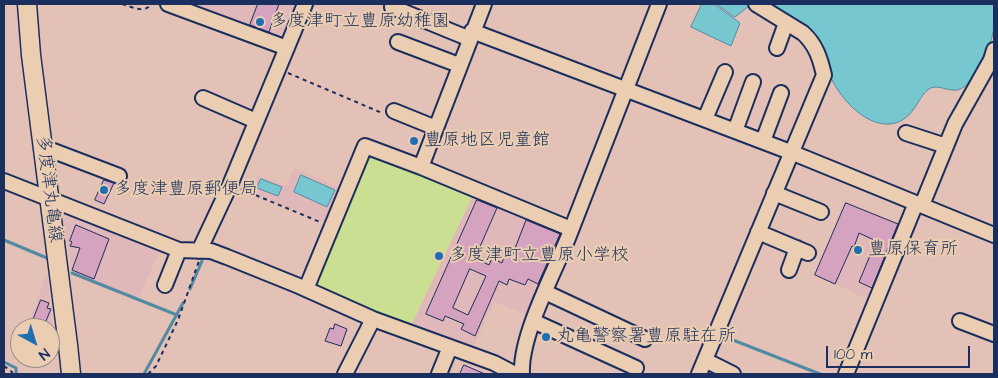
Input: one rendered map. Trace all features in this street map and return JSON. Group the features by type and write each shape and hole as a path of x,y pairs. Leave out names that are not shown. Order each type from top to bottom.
{"main road":[{"name":"多度津丸亀線","path":"27,4 31,55 71,374"}],"street":[{"path":"168,4 287,48"},
{"path":"202,251 305,4"},
{"path":"421,168 484,4"},
{"path":"522,374 521,361 533,321 627,89 659,4"},
{"path":"699,374 708,361 760,233 788,157 792,153 824,75 821,60 815,47 803,34 756,4"},
{"path":"392,7 627,89 792,153 994,235"},
{"path":"777,48 786,23"},
{"path":"398,42 460,65"},
{"path":"846,374 955,124 993,57"},
{"path":"705,119 725,72"},
{"path":"734,130 753,82"},
{"path":"763,142 781,93"},
{"path":"203,98 256,121"},
{"path":"394,111 436,128"},
{"path":"906,133 946,146"},
{"path":"306,289 365,146 571,229"},
{"path":"43,147 119,176"},
{"path":"4,181 179,250 202,251 227,257 373,319 494,363 515,374"},
{"path":"774,193 821,212"},
{"path":"760,233 803,251 788,270"},
{"path":"165,285 179,250"},
{"path":"545,292 645,339"},
{"path":"345,374 373,319"},
{"path":"533,321 636,368"},
{"path":"960,321 994,334"},
{"path":"439,374 450,347"},
{"path":"708,361 733,374"}],"path":[{"path":"122,4 142,10 150,7 152,4"},
{"path":"278,69 368,108 391,116 394,111"},
{"path":"230,185 332,226"},
{"path":"148,374 156,366 178,320 202,251"},
{"path":"4,366 10,369 12,374"}],"shaded area":[{"name":"多度津町立豊原幼稚園","path":"180,4 300,4 286,40"},
{"name":"多度津町立豊原小学校","path":"365,154 565,232 530,316 494,302 472,350 411,326 335,227 252,192 258,176 286,186 294,168 349,192"},
{"name":"豊原保育所","path":"845,201 901,224 870,300 815,275"},
{"path":"70,214 161,248 138,299 72,273 63,220"},
{"path":"47,273 52,318 31,318"}],"green space":[{"path":"368,152 474,193 411,326 314,287"}],"water":[{"path":"702,4 714,4 740,23 731,46 691,27"},
{"path":"717,4 748,4 749,6 735,17"},
{"path":"763,4 994,4 993,34 987,53 977,73 964,87 957,90 935,87 929,89 912,111 899,122 890,124 880,123 862,115 846,100 833,83 823,57"},
{"path":"301,175 335,190 327,207 294,192"},
{"path":"261,179 282,187 278,196 257,188"}],"building":[{"path":"258,4 279,4 269,32 250,25"},
{"path":"104,180 114,183 104,204 95,200"},
{"path":"477,200 497,208 475,258 489,265 492,258 502,263 505,253 512,256 526,220 560,234 538,284 528,279 525,285 509,279 507,285 499,281 475,336 461,329 464,324 445,316 443,321 426,314","holes":["470,269 486,276 468,315 453,308"]},
{"name":"豊原保育所","path":"846,203 898,224 872,288 859,282 876,241 859,233 835,284 815,275"},
{"path":"76,225 109,239 94,279 72,270 80,248 70,246"},
{"path":"41,300 49,303 47,308 51,309 47,318 34,318"},
{"path":"335,324 347,329 341,346 325,341 330,328 333,329"},
{"path":"464,365 485,374 460,374"}],"waterway":[{"path":"4,240 47,258"},
{"path":"190,289 202,261"},
{"path":"72,273 177,315"},
{"path":"144,374 183,303"},
{"path":"720,335 820,374"},
{"path":"4,362 16,368 16,374"}],"place":[{"name":"多度津町立豊原幼稚園","path":"260,22"},
{"name":"豊原地区児童館","path":"414,141"},
{"name":"多度津豊原郵便局","path":"104,190"},
{"name":"豊原保育所","path":"858,250"},
{"name":"多度津町立豊原小学校","path":"439,256"},
{"name":"丸亀警察署豊原駐在所","path":"546,337"}]}
